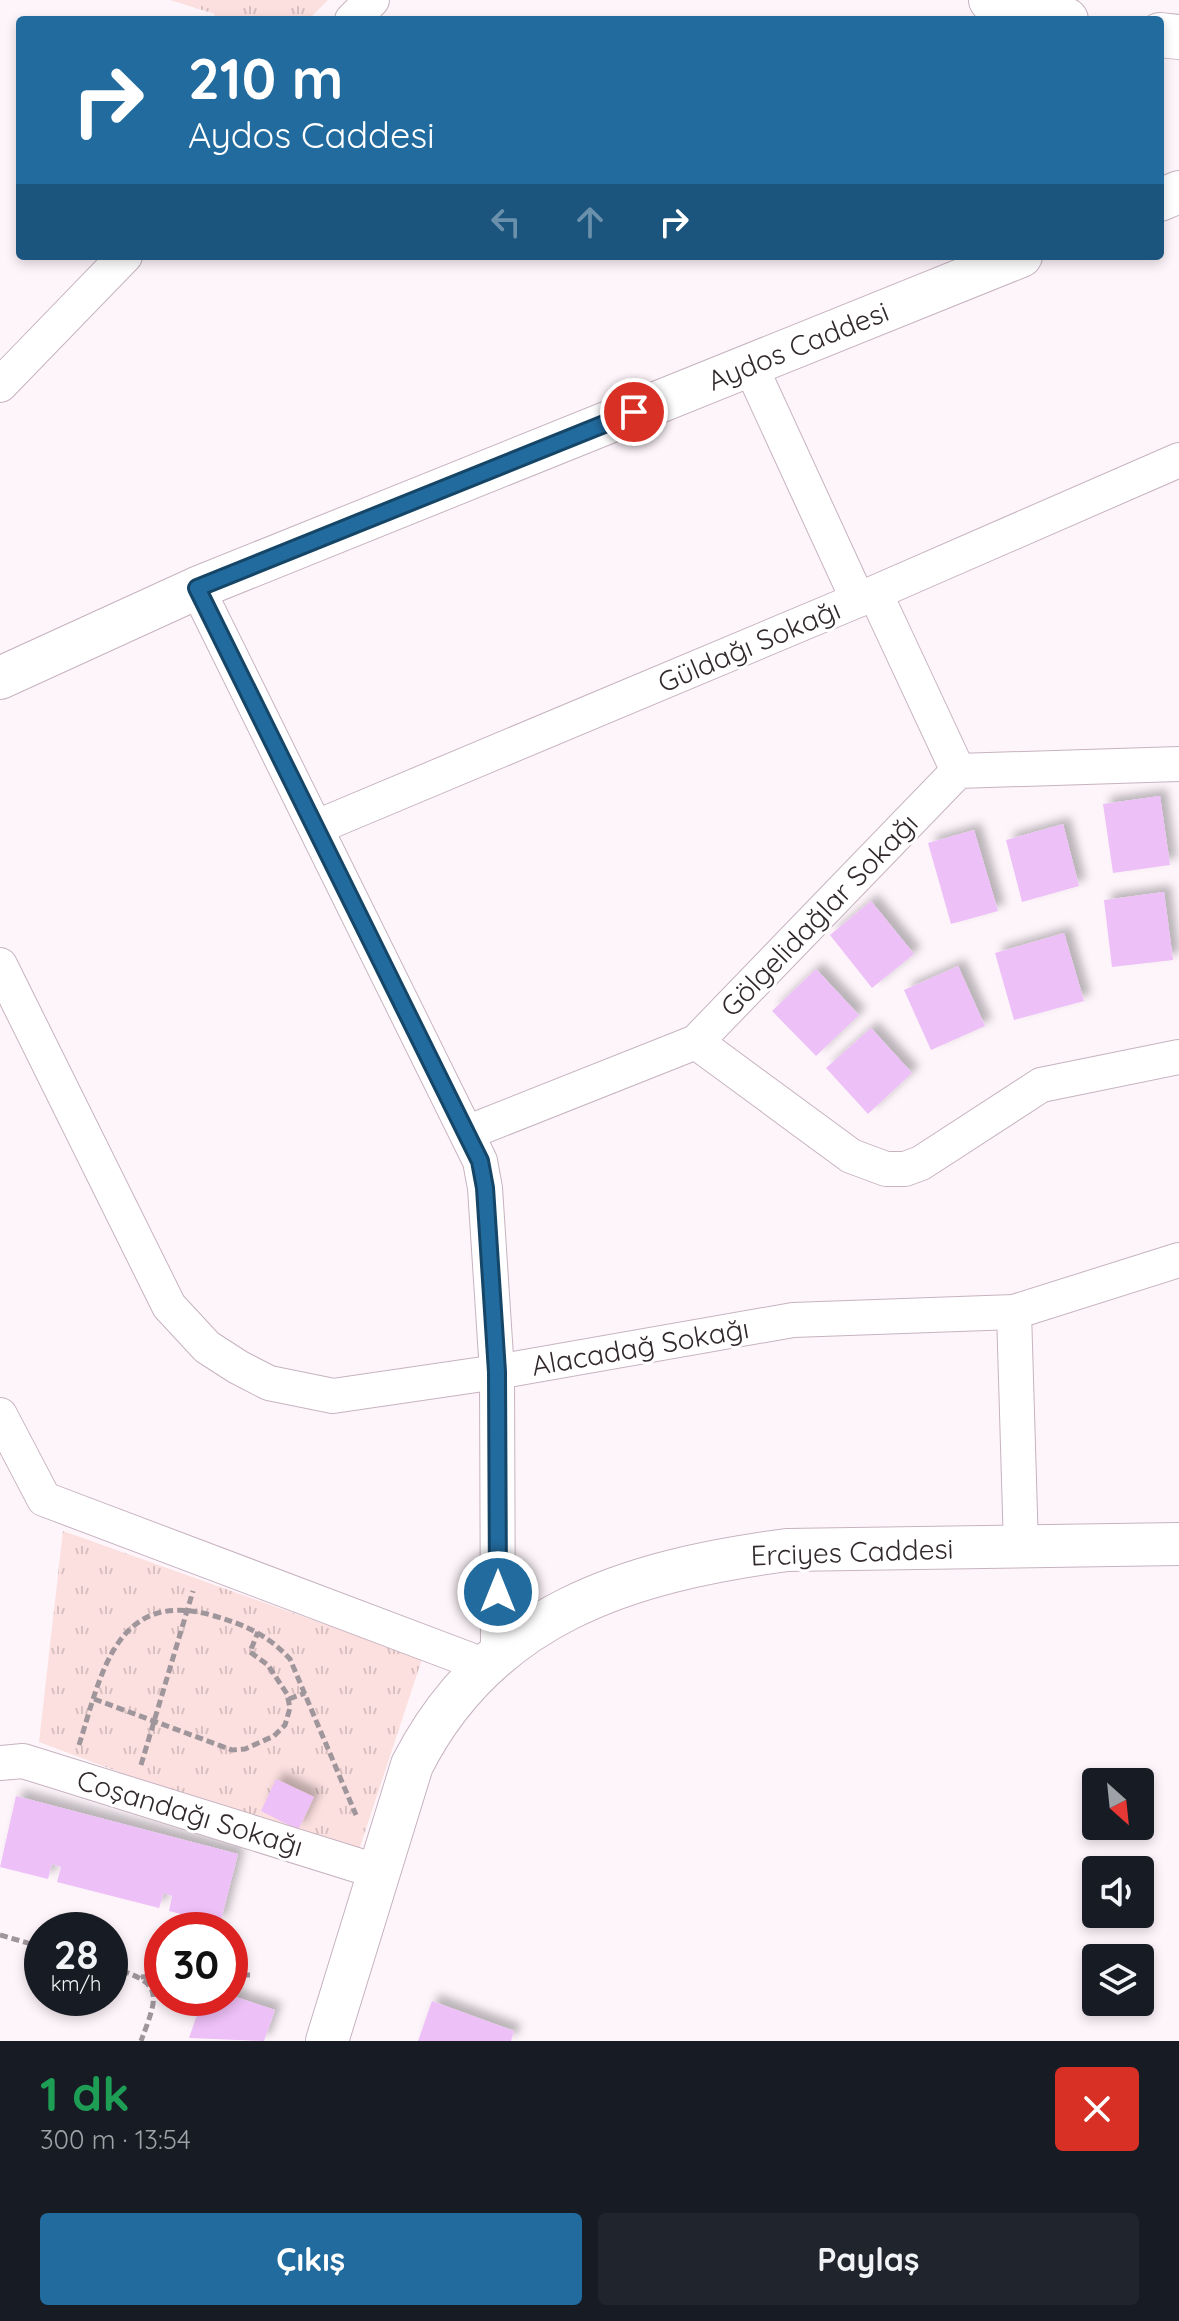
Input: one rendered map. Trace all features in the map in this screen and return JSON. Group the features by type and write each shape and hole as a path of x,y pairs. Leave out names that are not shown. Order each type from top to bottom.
{"main road":[{"path":"991,0 1051,16"}],"street":[{"path":"356,16 372,0"},
{"path":"0,385 121,260"},
{"name":"Aydos Caddesi","path":"0,678 197,588 1011,260"},
{"path":"750,365 958,771 1179,764"},
{"name":"Güldağı Sokağı","path":"317,827 867,596 1179,460"},
{"path":"0,1415 44,1499 203,1559 492,1660 497,1372 485,1188 469,1132 197,588"},
{"name":"Gölgelidağlar Sokağı","path":"469,1132 696,1042 958,771"},
{"name":"Alacadağ Sokağı","path":"0,965 169,1306 207,1347 269,1383 333,1396 497,1372 793,1320 1014,1312 1179,1260"},
{"path":"696,1042 835,1146 868,1164 886,1169 905,1169 921,1163 1041,1085 1179,1057"},
{"path":"1014,1312 1021,1547"},
{"name":"Erciyes Caddesi","path":"327,2041 412,1765 426,1739 492,1660 550,1616 587,1599 731,1557 787,1550 1179,1544"},
{"name":"Coşandağı Sokağı","path":"0,1763 23,1761 379,1872"}],"path":[{"path":"132,1794 203,1559"},
{"path":"69,1775 109,1654 127,1629 169,1610 187,1610 258,1632 272,1640 290,1659 356,1817"},
{"path":"94,1699 232,1750 260,1745 285,1725 289,1699 268,1665 250,1652 258,1632"},
{"path":"289,1699 305,1693"},
{"path":"0,1935 24,1942"},
{"path":"128,1973 144,1977"},
{"path":"248,1975 254,1975"},
{"path":"141,1977 155,2003 141,2041"}],"green space":[{"path":"170,0 328,0 312,16 215,14"},
{"path":"63,1531 422,1659 358,1853 304,1841 39,1742"}],"building":[{"path":"1160,796 1170,865 1113,873 1103,804"},
{"path":"1063,824 1079,886 1022,902 1006,840"},
{"path":"974,830 998,911 951,924 928,843"},
{"path":"1164,892 1173,960 1112,967 1104,900"},
{"path":"871,901 914,954 872,988 830,935"},
{"path":"1064,933 1084,1001 1014,1020 995,953"},
{"path":"958,966 985,1026 931,1050 904,990"},
{"path":"816,969 859,1015 816,1056 772,1011"},
{"path":"871,1028 912,1073 868,1114 826,1068"},
{"path":"276,1779 314,1797 298,1830 261,1811"},
{"path":"16,1796 238,1854 223,1912 173,1912 169,1911 172,1896 164,1893 159,1908 57,1882 61,1867 52,1864 48,1879 0,1867"},
{"path":"248,2001 275,2010 264,2041 189,2038 197,2016 248,2016"},
{"path":"432,2001 514,2031 511,2041 418,2041"}],"route":[{"path":"498,1592 497,1372 485,1188 480,1161 469,1132 197,588 634,412"}]}
